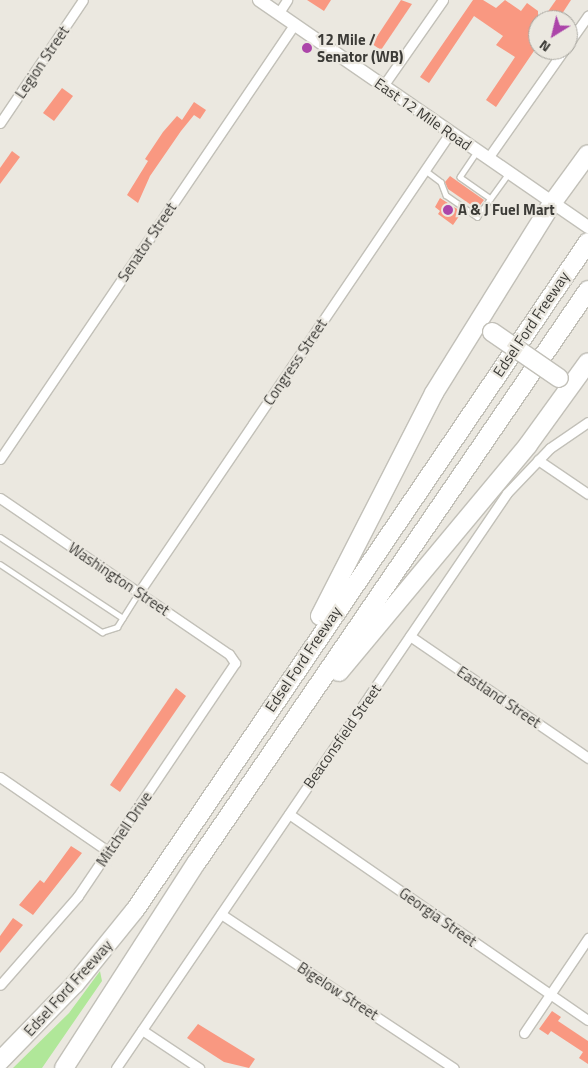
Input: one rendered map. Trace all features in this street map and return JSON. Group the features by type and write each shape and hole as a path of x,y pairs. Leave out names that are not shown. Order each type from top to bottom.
{"highway":[{"path":"280,691 422,414 553,202 588,154"},
{"name":"Edsel Ford Freeway","path":"0,1061 75,984 129,917 280,691 588,242"},
{"name":"Edsel Ford Freeway","path":"64,1068 197,862 588,290"},
{"path":"483,314 492,332 559,378 577,378"},
{"path":"197,862 257,790 350,658 528,445 588,362"}],"main road":[{"name":"East 12 Mile Road","path":"259,0 588,227"}],"street":[{"name":"Legion Street","path":"0,123 83,0"},
{"path":"278,14 288,0"},
{"path":"383,86 443,0"},
{"path":"578,30 588,15"},
{"name":"Senator Street","path":"0,459 294,25"},
{"path":"483,155 556,60"},
{"name":"Congress Street","path":"139,592 450,133"},
{"name":"Beaconsfield Street","path":"116,1068 507,493 538,460 588,422"},
{"path":"538,460 588,494"},
{"name":"Washington Street","path":"1,500 229,654 235,663"},
{"name":"Eastland Street","path":"410,636 588,758"},
{"name":"Mitchell Drive","path":"0,985 52,928 109,852 235,663"},
{"path":"0,777 109,852"},
{"name":"Georgia Street","path":"289,814 588,1020"},
{"name":"Bigelow Street","path":"221,914 454,1068"},
{"path":"524,1033 588,938"},
{"path":"142,1030 199,1068"}],"lane":[{"path":"453,178 460,177 483,155"},
{"path":"425,170 441,182 446,195 476,217 509,173"},
{"path":"460,177 490,198"},
{"path":"441,182 447,180"},
{"path":"0,537 123,618"},
{"path":"0,564 94,629 110,631 123,618 139,592"}],"green space":[{"path":"100,971 102,981 42,1068 13,1068 69,1013"}],"building":[{"path":"307,0 331,0 324,11"},
{"path":"401,0 412,4 381,50 372,44"},
{"path":"473,0 483,0 496,8 505,0 521,11 527,3 537,10 528,10 528,60 496,107 486,100 515,57 496,45 503,36 474,16 429,83 420,77"},
{"path":"556,0 571,0 564,10 549,10"},
{"path":"62,88 73,96 54,121 43,113"},
{"path":"194,102 206,110 200,119 194,115 181,131 150,176 138,203 127,195 148,161 145,159 163,132 177,116 182,120"},
{"path":"12,151 20,157 0,184 0,168"},
{"path":"450,176 484,200 477,209 448,189 445,182"},
{"path":"440,198 462,212 453,225 438,214 440,211 435,207"},
{"path":"176,688 186,696 120,792 110,785"},
{"path":"71,846 82,853 33,915 19,905 40,880 44,883"},
{"path":"13,918 23,925 0,953 0,936"},
{"path":"552,1011 561,1017 558,1021 588,1041 588,1064 579,1058 583,1052 551,1031 548,1035 539,1029"},
{"path":"198,1024 255,1059 249,1068 224,1062 187,1038"}],"place":[{"name":"12 Mile / Senator (WB)","path":"307,48"},
{"name":"A & J Fuel Mart","path":"448,210"}]}
